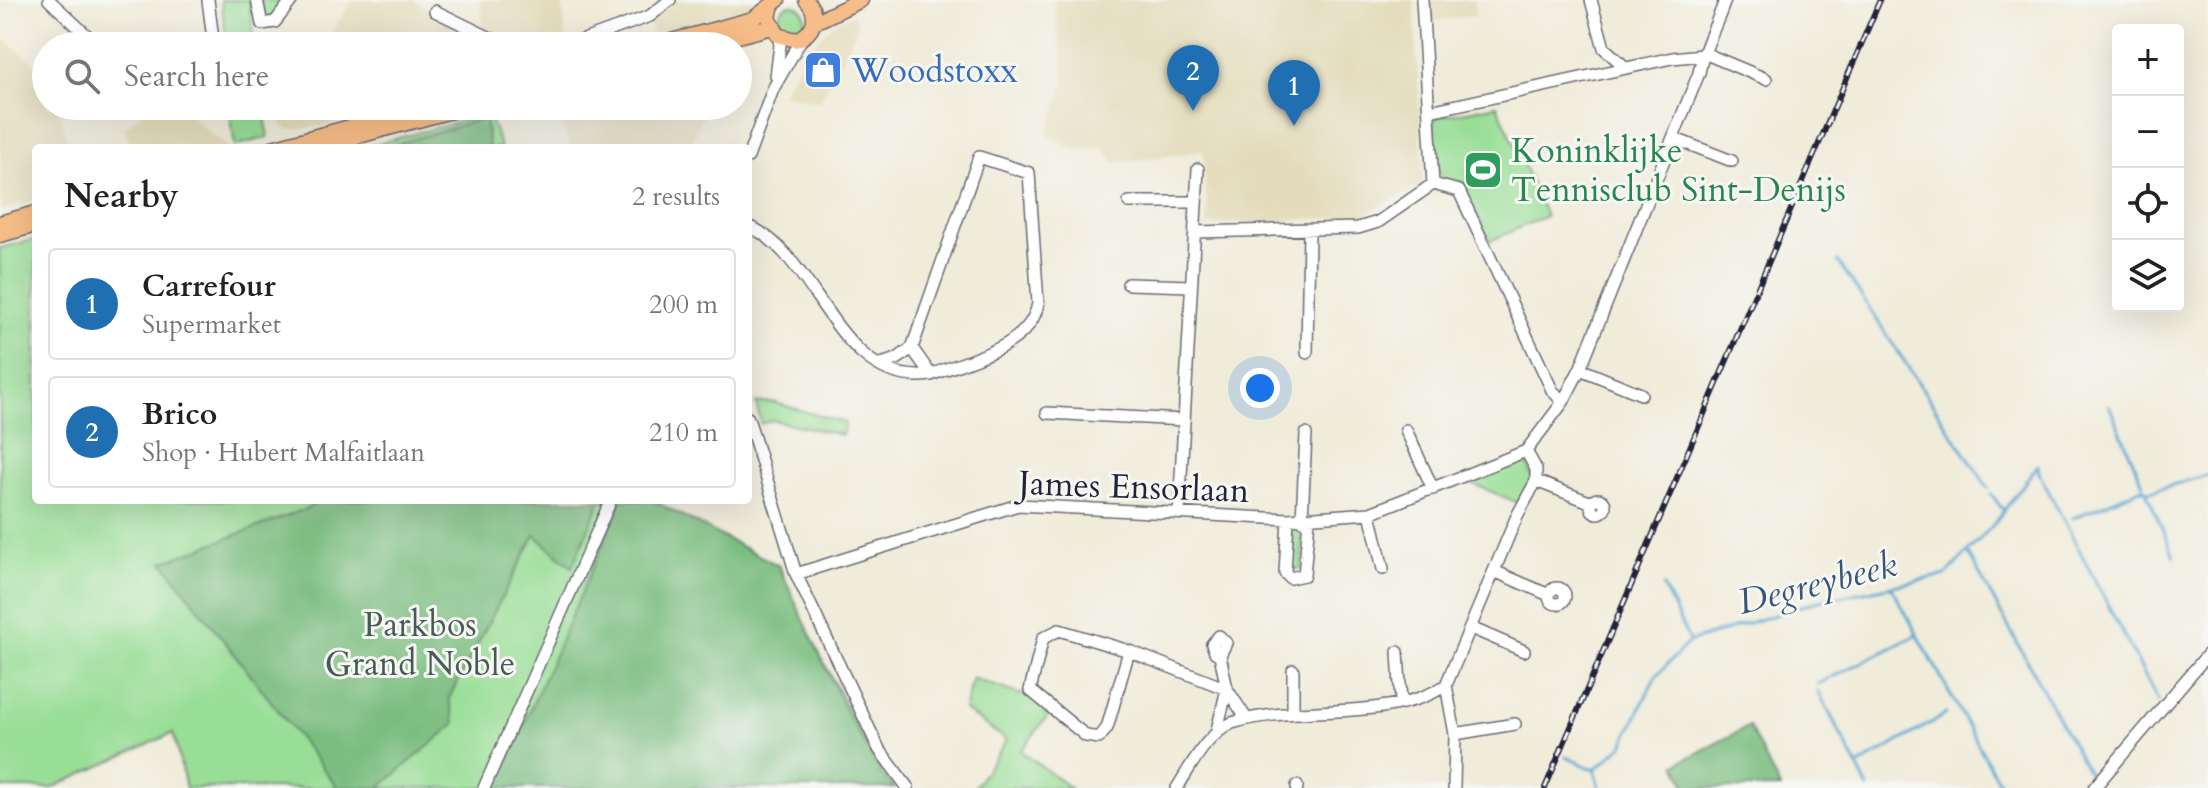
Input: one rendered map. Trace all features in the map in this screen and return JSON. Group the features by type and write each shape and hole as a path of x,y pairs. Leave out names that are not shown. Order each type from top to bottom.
{"main road":[{"path":"815,22 861,0"},
{"path":"772,4 775,31 786,40 802,38 811,32 815,22 811,1"},
{"path":"705,32 753,19 772,4"},
{"path":"752,36 775,31"},
{"path":"287,144 376,120"},
{"path":"329,144 418,120"},
{"path":"0,223 32,214"},
{"path":"0,235 32,226"}],"street":[{"path":"49,0 83,32"},
{"path":"208,0 212,32"},
{"path":"257,0 262,24 275,22 292,0"},
{"path":"606,32 650,16 670,0"},
{"path":"1422,0 1433,184"},
{"path":"1591,0 1604,48 1626,68"},
{"path":"1217,730 1246,718 1401,702 1433,694 1446,685 1536,481 1536,469 1522,453 1563,402 1580,369 1673,138 1702,57 1715,33 1725,0"},
{"path":"435,11 474,32"},
{"path":"752,146 773,89 780,55 775,31"},
{"path":"773,89 802,38"},
{"path":"1430,111 1689,57 1702,57 1766,79"},
{"path":"1673,138 1732,161"},
{"path":"752,229 774,243 854,346 878,365 896,373 931,375 1017,339 1035,321 1038,303 1029,173 979,157 912,348 897,359 878,365"},
{"path":"1179,512 1198,169"},
{"path":"1194,232 1358,228 1378,222 1433,184 1459,191 1552,390 1563,402"},
{"path":"1129,202 1196,202"},
{"path":"1307,353 1309,231"},
{"path":"1128,284 1191,286"},
{"path":"912,348 931,375"},
{"path":"1580,369 1641,394"},
{"path":"1047,413 1184,420"},
{"path":"1406,430 1433,489"},
{"path":"752,431 796,574 879,749 908,788"},
{"name":"James Ensorlaan","path":"1288,519 1285,573 1290,578 1304,575 1306,434"},
{"name":"James Ensorlaan","path":"796,574 1018,505 1306,520 1370,513 1522,453"},
{"path":"1536,481 1592,503"},
{"path":"484,788 609,504"},
{"path":"1370,513 1383,569"},
{"path":"1494,571 1549,595"},
{"path":"1471,628 1524,651"},
{"path":"1129,651 1107,728 1099,738 1086,736 1030,690 1043,638 1051,631 1060,630 1129,651 1227,689"},
{"path":"1398,652 1401,702"},
{"path":"2094,788 2208,654"},
{"path":"1220,655 1227,689 1246,718"},
{"path":"1293,670 1293,713"},
{"path":"1446,685 1455,734 1454,788"},
{"path":"1177,788 1217,730 1227,689"},
{"path":"1455,734 1515,724"}],"shaded area":[{"path":"353,0 413,0 466,32 331,32"},
{"path":"481,0 562,0 565,32 483,32"},
{"path":"675,0 758,0 750,9 659,32 651,32 651,23"},
{"path":"1054,0 1414,0 1423,184 1362,216 1207,225 1204,151 1115,163 1103,147 1075,150 1046,135 1065,84"},
{"path":"1429,0 1474,0 1476,16 1429,22"},
{"path":"853,15 858,27 819,102 782,94 806,52 833,24"},
{"path":"0,36 32,62 32,120 62,120 68,144 32,144 32,201 0,210"},
{"path":"134,120 195,120 224,144 129,144 125,128"},
{"path":"278,120 347,120 325,126 287,130"},
{"path":"560,120 701,120 691,144 569,144"}],"green space":[{"path":"221,0 249,0 253,32 225,32"},
{"path":"260,0 286,0 272,19 265,17"},
{"path":"792,5 802,8 805,18 802,28 792,31 782,28 779,18 782,8"},
{"name":"Koninklijke Tennisclub Sint-Denijs","path":"1497,105 1546,216 1490,241 1460,182 1442,179 1435,161 1433,118"},
{"path":"231,120 266,120 268,137 235,144"},
{"path":"466,120 490,120 499,144 376,144"},
{"path":"485,120 488,144 397,144"},
{"name":"Parkbos Grand Noble","path":"32,240 32,504 660,504 779,566 803,622 883,776 895,788 186,788 173,733 52,788 0,788 0,248"},
{"path":"772,402 845,423 842,435 772,420 761,424 756,403"},
{"path":"1515,460 1527,461 1532,479 1518,503 1466,481"},
{"path":"312,504 599,504 572,567 535,535 449,698 455,724 379,788 338,788 163,562"},
{"path":"620,504 660,504 779,566 847,714 883,776 895,788 496,788"},
{"path":"1302,523 1302,568 1291,570 1290,524"},
{"path":"972,678 1018,694 1027,693 1050,713 1021,751 1070,788 974,788 1007,740 964,710"},
{"path":"1749,726 1780,788 1687,788 1676,764"}],"waterway":[{"path":"1838,261 1988,488"},
{"path":"2109,405 2174,556"},
{"name":"Degreybeek","path":"1566,757 1595,770 1623,745 1655,677 1689,642 1815,602 1946,575 1993,525 2038,465 2039,473 2158,701"},
{"name":"Degreybeek","path":"2073,518 2140,489 2151,491 2208,475"},
{"path":"1991,494 2004,511"},
{"path":"1968,553 2089,774"},
{"path":"1663,586 1689,640"},
{"path":"1892,588 2002,788"},
{"path":"1818,684 1917,635"},
{"path":"1818,691 1857,766 1946,714"},
{"path":"1857,766 1868,788"},
{"path":"1595,770 1600,788"}],"railway":[{"path":"1545,788 1880,0"}],"place":[{"name":"Woodstoxx","path":"823,70"},
{"name":"Brico","path":"1193,111"},
{"name":"Carrefour","path":"1294,126"},
{"name":"Koninklijke Tennisclub Sint-Denijs","path":"1483,170"}]}
